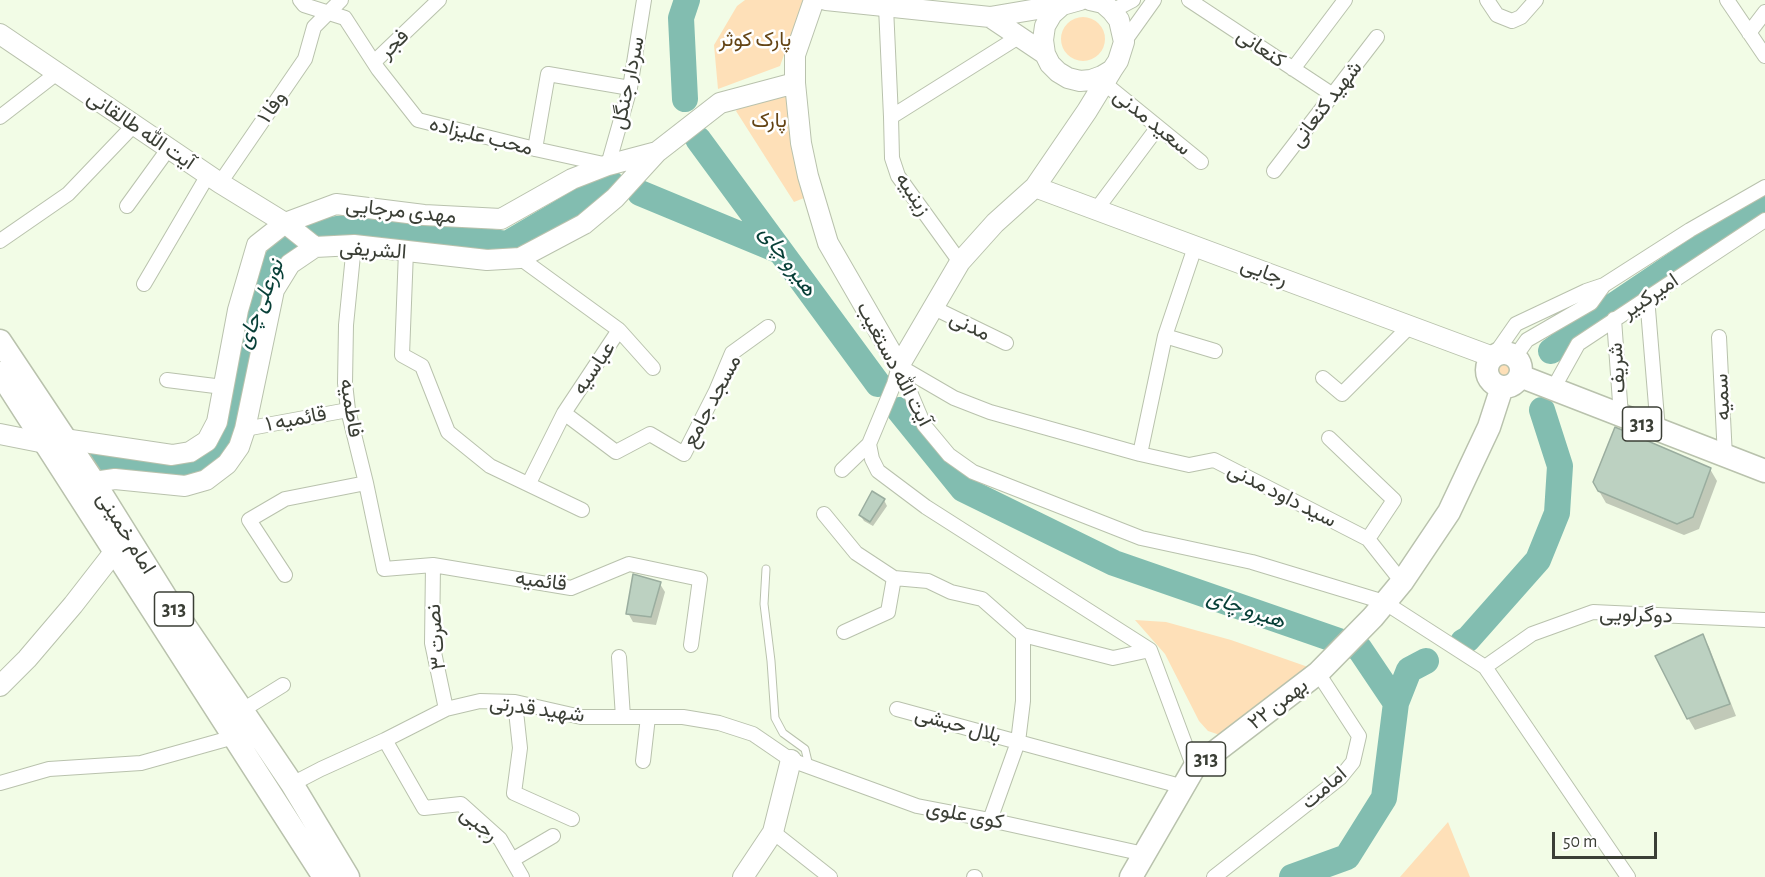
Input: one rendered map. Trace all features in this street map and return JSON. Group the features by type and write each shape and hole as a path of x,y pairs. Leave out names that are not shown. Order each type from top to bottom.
{"main road":[{"name":"آیت الله دستغیب","path":"814,0 795,55 795,83 801,143 808,177 828,243 897,375"},
{"path":"826,0 990,17 1071,3"},
{"path":"1071,3 1052,14 1045,26 1042,40 1050,64 1068,78 1080,81 1108,76"},
{"path":"897,375 910,345 960,262 995,223 1035,187 1118,62 1124,42 1119,20 1102,4"},
{"path":"990,17 1045,54"},
{"name":"آیت الله طالقانی","path":"0,34 214,179 285,223 315,248"},
{"path":"1068,78 1087,111"},
{"path":"657,152 720,103 795,83"},
{"name":"مهدی مرجایی","path":"0,434 172,455 190,452 207,441 217,422 238,310 257,245 285,223 336,204 424,215 501,219 572,179 608,165 657,152"},
{"name":"الشریفی","path":"94,482 115,479 185,486 206,480 227,464 239,447 245,429 274,290 290,264 315,248 354,245 487,260 520,258 584,224 615,198 657,152"},
{"name":"رجایی","path":"1035,187 1410,326 1508,369"},
{"name":"امام خمینی","path":"0,340 115,551 324,877"},
{"name":"313","path":"1318,673 1402,582 1449,512 1489,427 1508,369 1621,416 1765,471"},
{"name":"امام خمینی","path":"4,386 94,482 292,784 348,877"},
{"path":"0,686 74,605 115,551"},
{"name":"۲۲ بهمن","path":"1131,877 1189,778 1318,673"},
{"path":"743,877 773,832 791,760"}],"street":[{"name":"محب علیزاده","path":"300,0 304,4 345,18 374,62 418,120 608,165"},
{"path":"328,13 341,0"},
{"name":"فجر","path":"374,62 439,0"},
{"name":"سردار جنگل","path":"608,165 630,88 644,0"},
{"path":"1102,4 1133,0"},
{"path":"1124,42 1154,0"},
{"name":"کنعانی","path":"1189,0 1333,95"},
{"path":"1293,69 1345,0"},
{"path":"1487,0 1497,15 1512,21 1521,17 1536,0"},
{"path":"1730,2 1765,56"},
{"name":"زینبیه","path":"886,7 892,158 898,176 960,262"},
{"path":"1749,33 1765,12"},
{"name":"وفا ۱","path":"144,284 214,179 305,59 314,27 328,13"},
{"path":"891,117 1020,36"},
{"name":"شهید کنعانی","path":"1274,171 1377,37"},
{"path":"0,117 57,73"},
{"path":"535,149 548,74 630,88"},
{"name":"سعید مدنی","path":"1108,76 1158,127 1200,162"},
{"path":"0,241 68,194 134,125"},
{"path":"1096,210 1158,127"},
{"path":"127,206 169,148"},
{"name":"امیرکبیر","path":"1508,369 1516,324 1604,285 1690,230 1765,187"},
{"name":"امیرکبیر","path":"1553,389 1578,344 1765,220"},
{"name":"فاطمیه","path":"354,245 346,325 345,382 348,410 384,569"},
{"path":"1140,454 1165,336 1195,247"},
{"path":"406,251 402,355 422,366 448,432 490,466 582,510"},
{"name":"عباسیه","path":"520,258 619,330 564,413 529,483"},
{"name":"امیرکبیر","path":"1508,369 1527,340 1591,303 1604,285"},
{"path":"1647,297 1658,430"},
{"name":"مدنی","path":"934,308 1006,343"},
{"name":"شریف","path":"1614,319 1621,416"},
{"path":"1323,378 1342,394 1410,326"},
{"name":"مسجد جامع","path":"564,413 616,452 650,434 684,454 716,391 732,353 768,327"},
{"path":"619,330 653,368"},
{"path":"1165,336 1215,351"},
{"name":"سمیه","path":"1719,337 1725,457"},
{"path":"842,470 869,444 897,375"},
{"name":"سید داود مدنی","path":"897,375 990,412 1140,454 1189,465 1214,460 1368,539 1402,582"},
{"name":"آیت الله دستغیب","path":"897,375 924,425 948,455 973,472 1141,538 1252,562 1379,609 1485,667"},
{"path":"167,380 223,387"},
{"name":"قائمیه ۱","path":"245,429 348,410"},
{"path":"1329,438 1394,500 1368,539"},
{"path":"869,444 872,459 878,471 926,507 1150,650 1189,778"},
{"path":"285,575 249,520 285,499 366,483"},
{"path":"824,514 856,553 894,578 928,582 951,592 982,599 1023,635 1113,658 1150,650"},
{"name":"قائمیه","path":"384,569 433,565 571,588 629,564 700,579 691,645"},
{"name":"نصرت ۳","path":"433,565 432,643 446,709"},
{"path":"844,632 888,612 894,578"},
{"name":"دوگرلویی","path":"1485,667 1532,634 1593,612 1765,620"},
{"path":"990,820 1018,742 1023,701 1023,635"},
{"path":"619,657 622,717"},
{"path":"1485,667 1628,877"},
{"name":"امامت","path":"1214,877 1340,778 1353,762 1359,736 1318,673"},
{"path":"242,711 283,685"},
{"name":"شهید قدرتی","path":"292,784 446,709 480,701 515,702 581,717 682,717 719,723 753,734 791,760"},
{"path":"515,702 520,748 514,793 572,819"},
{"name":"بلال حبشی","path":"897,709 1018,742 1189,778"},
{"path":"643,761 648,717"},
{"path":"0,783 49,769 141,763 234,737"},
{"name":"رجبی","path":"385,740 424,808 460,804 500,839 522,877"},
{"name":"کوی علوی","path":"791,760 917,806 1144,854"},
{"path":"773,832 830,877"},
{"path":"512,860 553,836"}],"lane":[{"path":"766,569 764,604 775,718 783,733 805,749 810,768"}],"green space":[{"name":"پارک کوثر","path":"745,0 804,0 780,66 718,89 714,45 737,6"},
{"path":"1083,17 1092,18 1099,23 1104,30 1104,48 1099,55 1092,60 1083,61 1074,60 1067,55 1062,48 1061,39 1062,30 1067,23 1074,18"},
{"name":"پارک","path":"787,93 804,198 794,202 736,111 742,104"},
{"path":"1502,356 1511,357 1517,364 1516,378 1495,381 1489,369 1491,364"},
{"path":"1135,620 1166,622 1231,640 1311,668 1220,735 1208,731 1199,721 1165,654"},
{"path":"1448,822 1470,877 1400,877"}],"building":[{"path":"1615,427 1711,468 1693,517 1677,524 1598,491 1593,482"},
{"path":"872,491 885,499 870,522 859,515"},
{"path":"633,574 661,582 651,617 626,614"},
{"path":"1703,634 1730,704 1687,719 1655,656"}],"waterway":[{"name":"هیرو چای","path":"685,99 681,18 687,0"},
{"name":"هیرو چای","path":"698,139 878,384"},
{"path":"313,232 363,226 507,244 611,183"},
{"path":"640,193 780,251"},
{"path":"1551,351 1729,228 1765,208"},
{"name":"نورعلی چای","path":"94,459 168,471 205,461 233,415 239,344 285,242"},
{"name":"هیرو چای","path":"899,410 963,489 1114,563 1359,648 1396,703"},
{"path":"1463,642 1538,560 1557,513 1560,466 1542,410"},
{"name":"هیرو چای","path":"1292,877 1347,857 1384,798 1396,703 1409,670 1426,661"}]}
